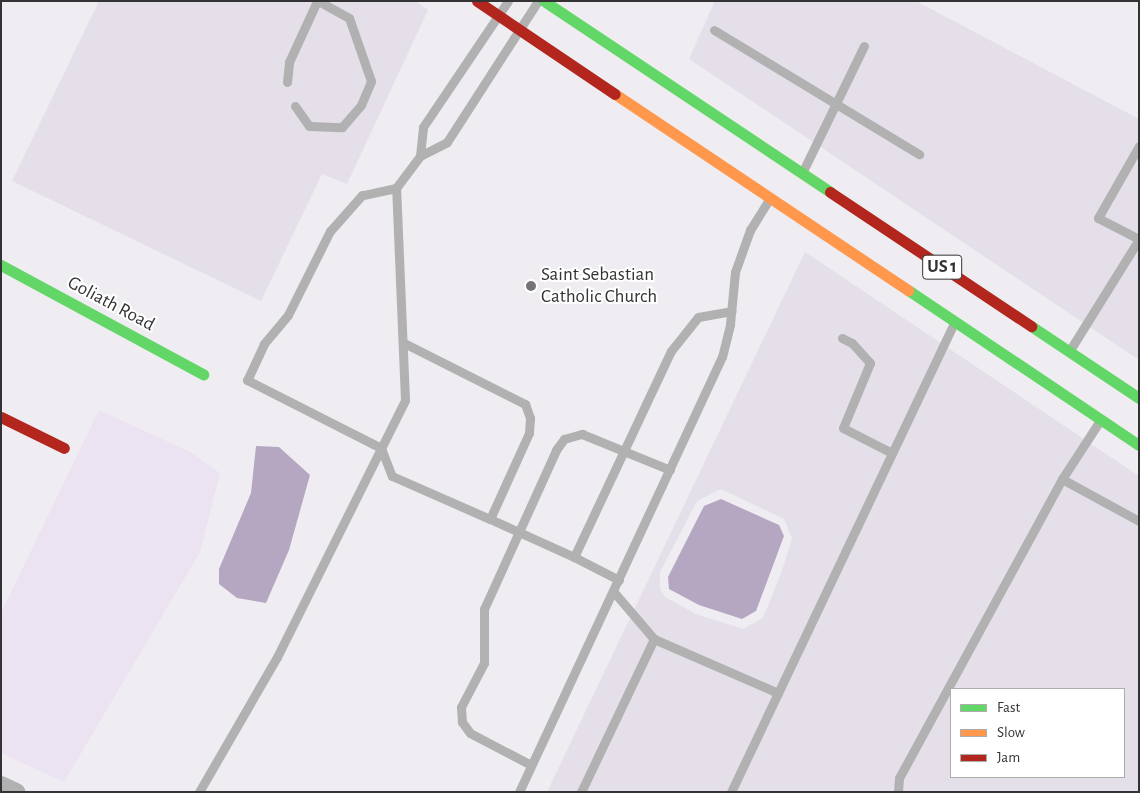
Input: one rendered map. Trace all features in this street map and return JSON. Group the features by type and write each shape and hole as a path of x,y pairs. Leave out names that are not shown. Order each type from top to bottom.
{"main road":[{"name":"US 1","path":"477,1 956,320 1139,445"},
{"name":"US 1","path":"544,1 1139,398"},
{"name":"Goliath Road","path":"1,265 203,374"},
{"path":"1,417 64,448"}],"street":[{"path":"1,785 16,792"}],"lane":[{"path":"287,82 289,62 318,1 349,18 371,81 361,105 342,127 309,126 295,106"},
{"path":"420,156 423,128 508,1"},
{"path":"199,792 277,657 405,400 396,188 420,156 448,142 538,1"},
{"path":"714,30 919,154"},
{"path":"802,173 864,46"},
{"path":"1069,351 1139,239 1098,218 1139,146"},
{"path":"396,188 362,195 330,231 288,315 264,344 247,380 381,448 392,476 520,532 619,580"},
{"path":"519,792 722,357 731,311 735,272 750,230 770,196"},
{"path":"574,557 671,351 698,317 731,311"},
{"path":"731,792 956,320"},
{"path":"842,338 852,342 870,363 843,428 892,453"},
{"path":"404,343 525,404 530,418 529,433 490,519"},
{"path":"898,792 899,778 1062,479 1101,420"},
{"path":"531,765 470,733 462,722 461,707 484,663 484,609 520,532 564,439 582,434 670,470"},
{"path":"1062,479 1104,504 1139,521"},
{"path":"614,591 654,639 778,693"},
{"path":"581,792 654,639"}],"shaded area":[{"path":"99,1 415,1 428,10 347,184 322,174 261,301 12,181"},
{"path":"715,1 916,1 1139,119 1139,360 689,59"},
{"path":"805,252 1139,476 1139,792 547,792","holes":["721,489 784,519 792,538 782,571 763,618 743,629 696,614 665,597 660,589 660,572 697,501"]},
{"path":"99,410 190,452 220,473 200,552 64,782 1,753 1,613"},
{"path":"256,446 279,447 310,475 289,550 266,603 237,598 219,584 219,569 251,493"},
{"path":"721,499 779,525 784,536 756,611 742,619 699,605 669,589 668,577 704,506"}],"traffic: fast":[{"path":"544,1 830,192"},
{"path":"1,265 203,374"},
{"path":"908,290 1139,445"},
{"path":"1031,326 1139,398"}],"traffic: slow":[{"path":"615,94 908,290"}],"traffic: jam":[{"path":"477,1 615,94"},
{"path":"830,192 1031,326"},
{"path":"1,417 64,448"}],"place":[{"name":"Saint Sebastian Catholic Church","path":"531,286"}]}
